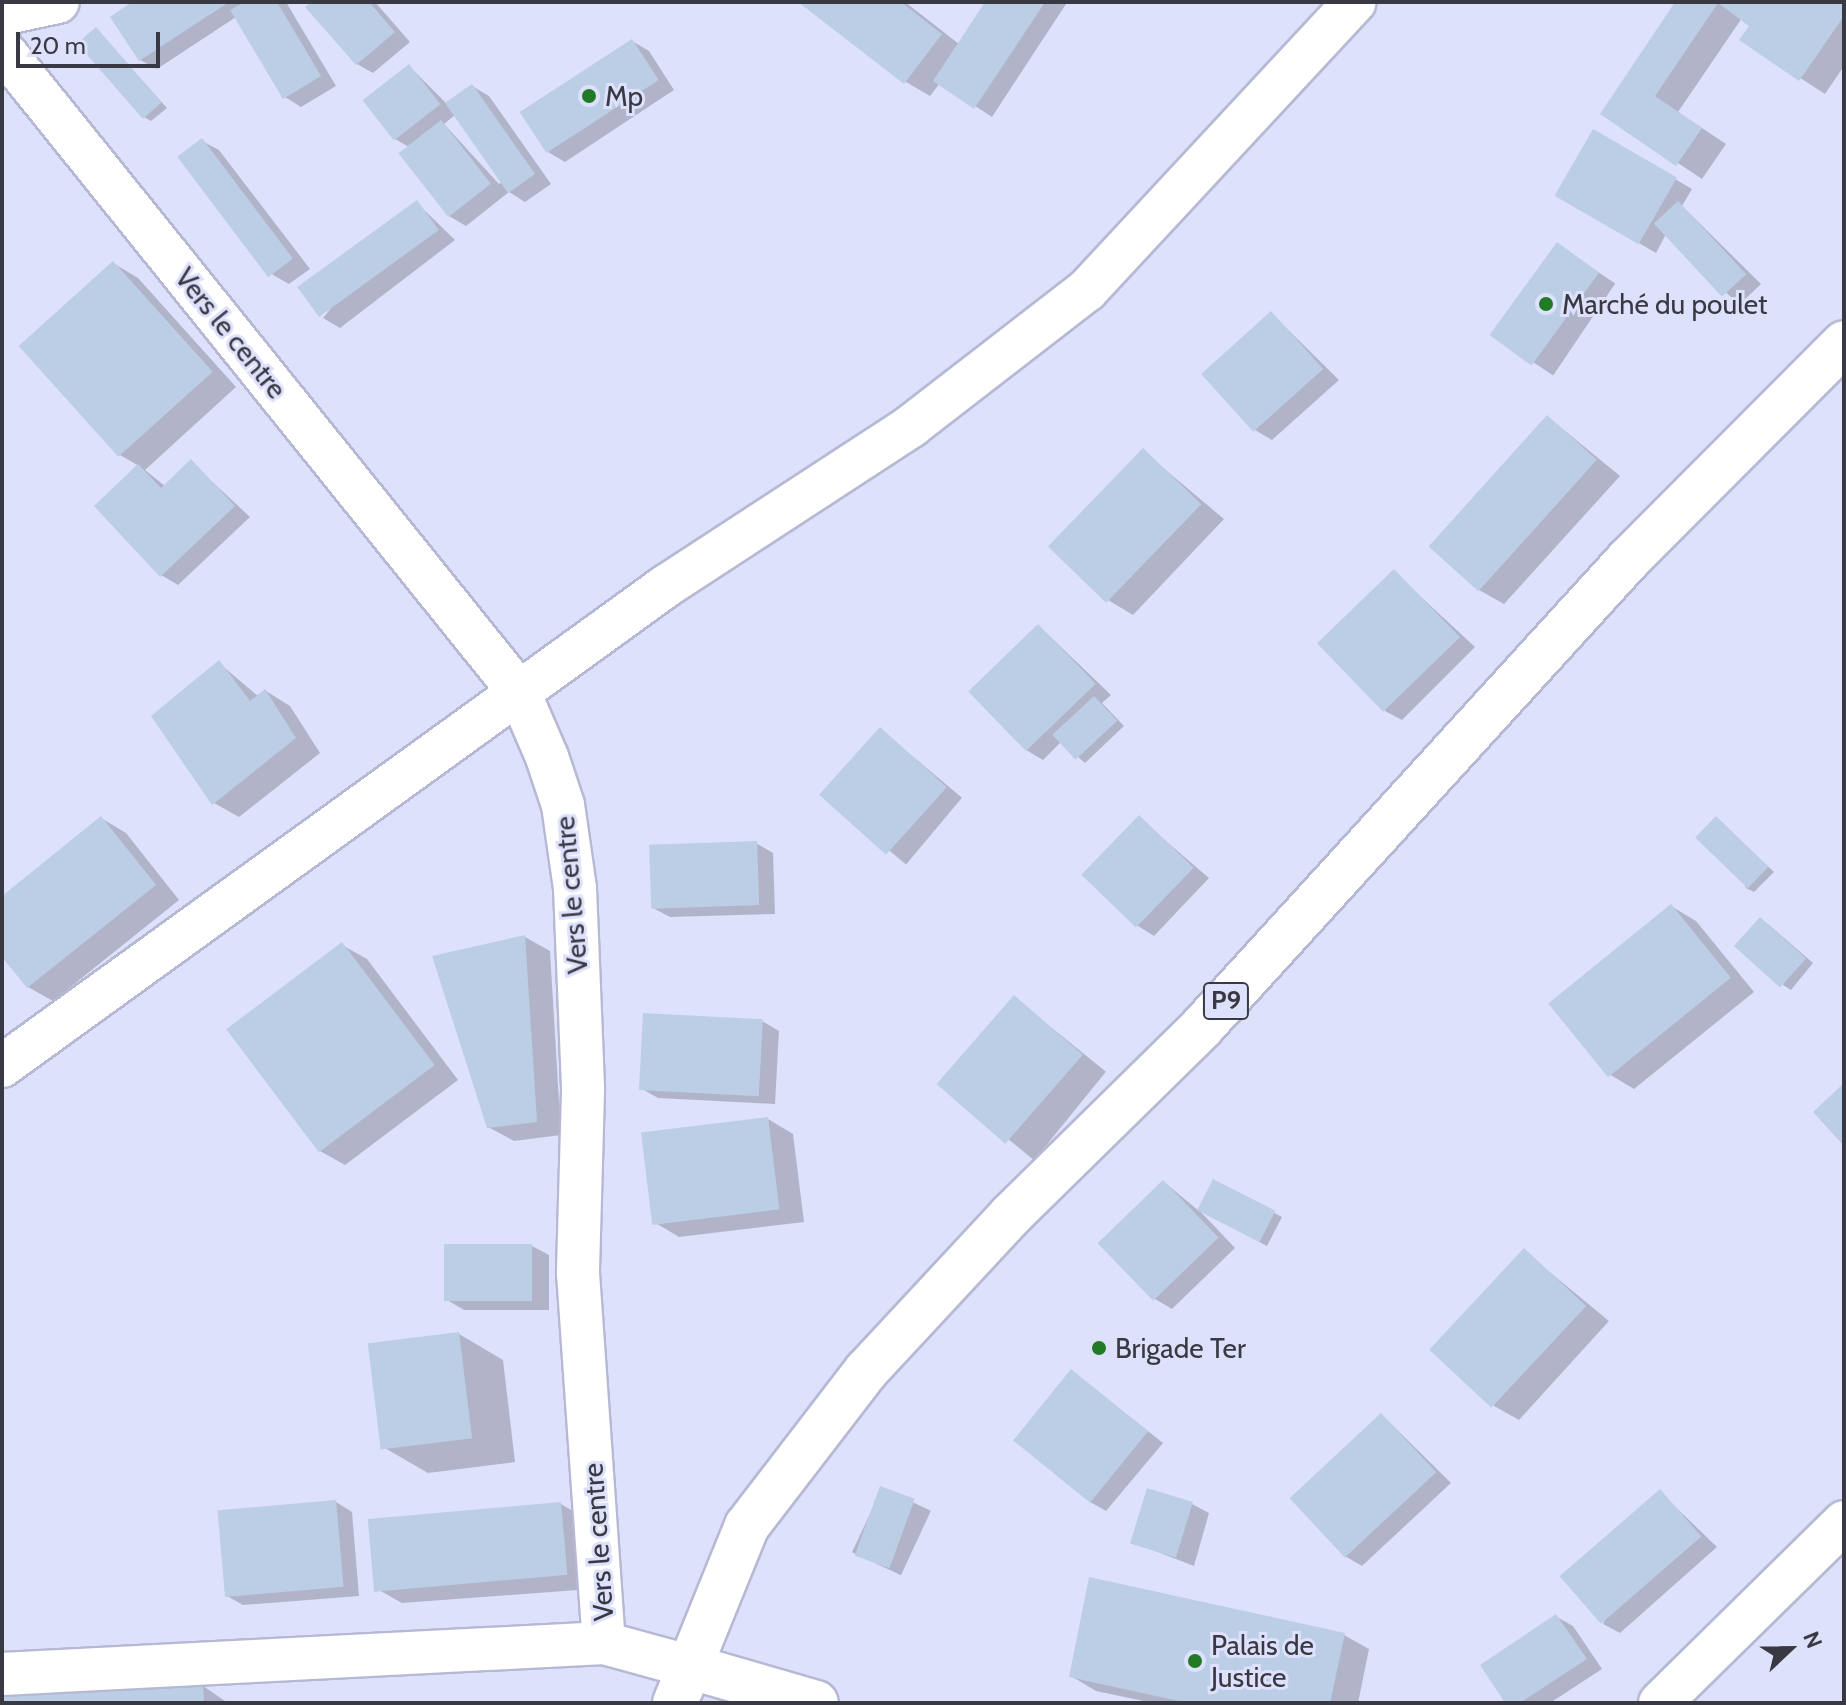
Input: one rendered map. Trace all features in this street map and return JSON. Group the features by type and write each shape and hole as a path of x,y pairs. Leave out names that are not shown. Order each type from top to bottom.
{"main road":[{"name":"P9","path":"682,1684 747,1526 866,1371 1011,1215 1202,1027 1628,560 1844,343"},
{"path":"682,1684 816,1703"}],"street":[{"path":"2,14 58,2"},
{"path":"2,1066 519,692 911,426 1087,290 1355,2"},
{"name":"Vers le centre","path":"2,49 519,692 563,805 575,888 583,1091 578,1273 604,1643"},
{"path":"1660,1703 1844,1522"},
{"path":"2,1674 604,1643 682,1684"}],"building":[{"path":"132,2 229,2 139,61 110,17"},
{"path":"245,2 277,2 321,76 283,99 230,10"},
{"path":"311,2 369,2 395,32 356,65 305,7"},
{"path":"798,2 901,2 942,34 904,84"},
{"path":"985,2 1045,2 974,109 933,81"},
{"path":"1675,2 1844,2 1844,16 1799,81 1739,40 1749,26 1718,3 1655,96 1702,128 1676,166 1600,114"},
{"path":"96,27 162,102 143,119 77,43"},
{"name":"Mp","path":"632,39 659,80 546,153 520,112"},
{"path":"409,64 440,104 394,141 363,100"},
{"path":"472,84 535,174 508,193 445,103"},
{"path":"441,120 491,184 448,217 398,153"},
{"path":"1593,129 1677,178 1639,244 1554,196"},
{"path":"202,138 293,259 268,277 177,157"},
{"path":"417,200 439,230 319,317 297,287"},
{"path":"1678,201 1746,274 1722,297 1654,224"},
{"name":"Marché du poulet","path":"1557,242 1599,273 1531,366 1489,335"},
{"path":"113,261 213,372 118,457 19,346"},
{"path":"1271,311 1323,369 1253,432 1201,374"},
{"path":"1547,415 1597,460 1478,591 1429,547"},
{"path":"1143,448 1201,504 1106,603 1048,547"},
{"path":"191,459 235,506 160,577 94,506 138,464 161,488"},
{"path":"1394,569 1460,637 1383,712 1317,643"},
{"path":"1038,624 1096,684 1026,751 968,691"},
{"path":"219,660 250,701 265,689 296,738 212,805 151,716"},
{"path":"1094,696 1117,721 1076,760 1052,735"},
{"path":"880,727 947,787 886,855 819,795"},
{"path":"1139,815 1194,868 1136,927 1081,875"},
{"path":"101,816 156,885 27,988 2,957 2,896"},
{"path":"1716,816 1769,867 1748,888 1695,838"},
{"path":"757,841 759,905 651,909 649,845"},
{"path":"1671,904 1731,978 1608,1077 1548,1003"},
{"path":"1760,917 1806,958 1780,987 1734,946"},
{"path":"525,935 537,1122 487,1128 432,956"},
{"path":"342,942 435,1065 319,1152 226,1029"},
{"path":"1014,995 1083,1055 1005,1144 937,1084"},
{"path":"643,1013 763,1019 759,1096 639,1090"},
{"path":"1844,1083 1844,1146 1813,1112"},
{"path":"768,1117 779,1209 652,1225 641,1133"},
{"path":"1213,1179 1275,1211 1259,1242 1197,1210"},
{"path":"1163,1180 1219,1238 1153,1301 1098,1243"},
{"path":"444,1244 532,1244 532,1301 444,1301"},
{"path":"1524,1248 1586,1306 1491,1408 1429,1350"},
{"path":"459,1332 472,1438 381,1449 368,1343"},
{"path":"1071,1369 1148,1431 1090,1503 1013,1440"},
{"path":"1381,1413 1436,1472 1345,1557 1290,1498"},
{"path":"880,1486 915,1499 889,1568 855,1556"},
{"path":"1147,1488 1193,1502 1176,1557 1130,1543"},
{"path":"1660,1489 1701,1537 1601,1624 1560,1576"},
{"path":"336,1500 344,1587 225,1597 217,1510"},
{"path":"561,1502 567,1575 374,1592 368,1519"},
{"path":"1089,1577 1345,1633 1330,1703 1188,1703 1069,1677"},
{"path":"1556,1614 1587,1659 1520,1703 1505,1703 1480,1665"},
{"path":"203,1684 204,1703 2,1703 2,1695"}],"place":[{"name":"Mp","path":"589,96"},
{"name":"Marché du poulet","path":"1546,304"},
{"name":"Brigade Ter","path":"1099,1348"},
{"name":"Palais de Justice","path":"1195,1661"}]}
